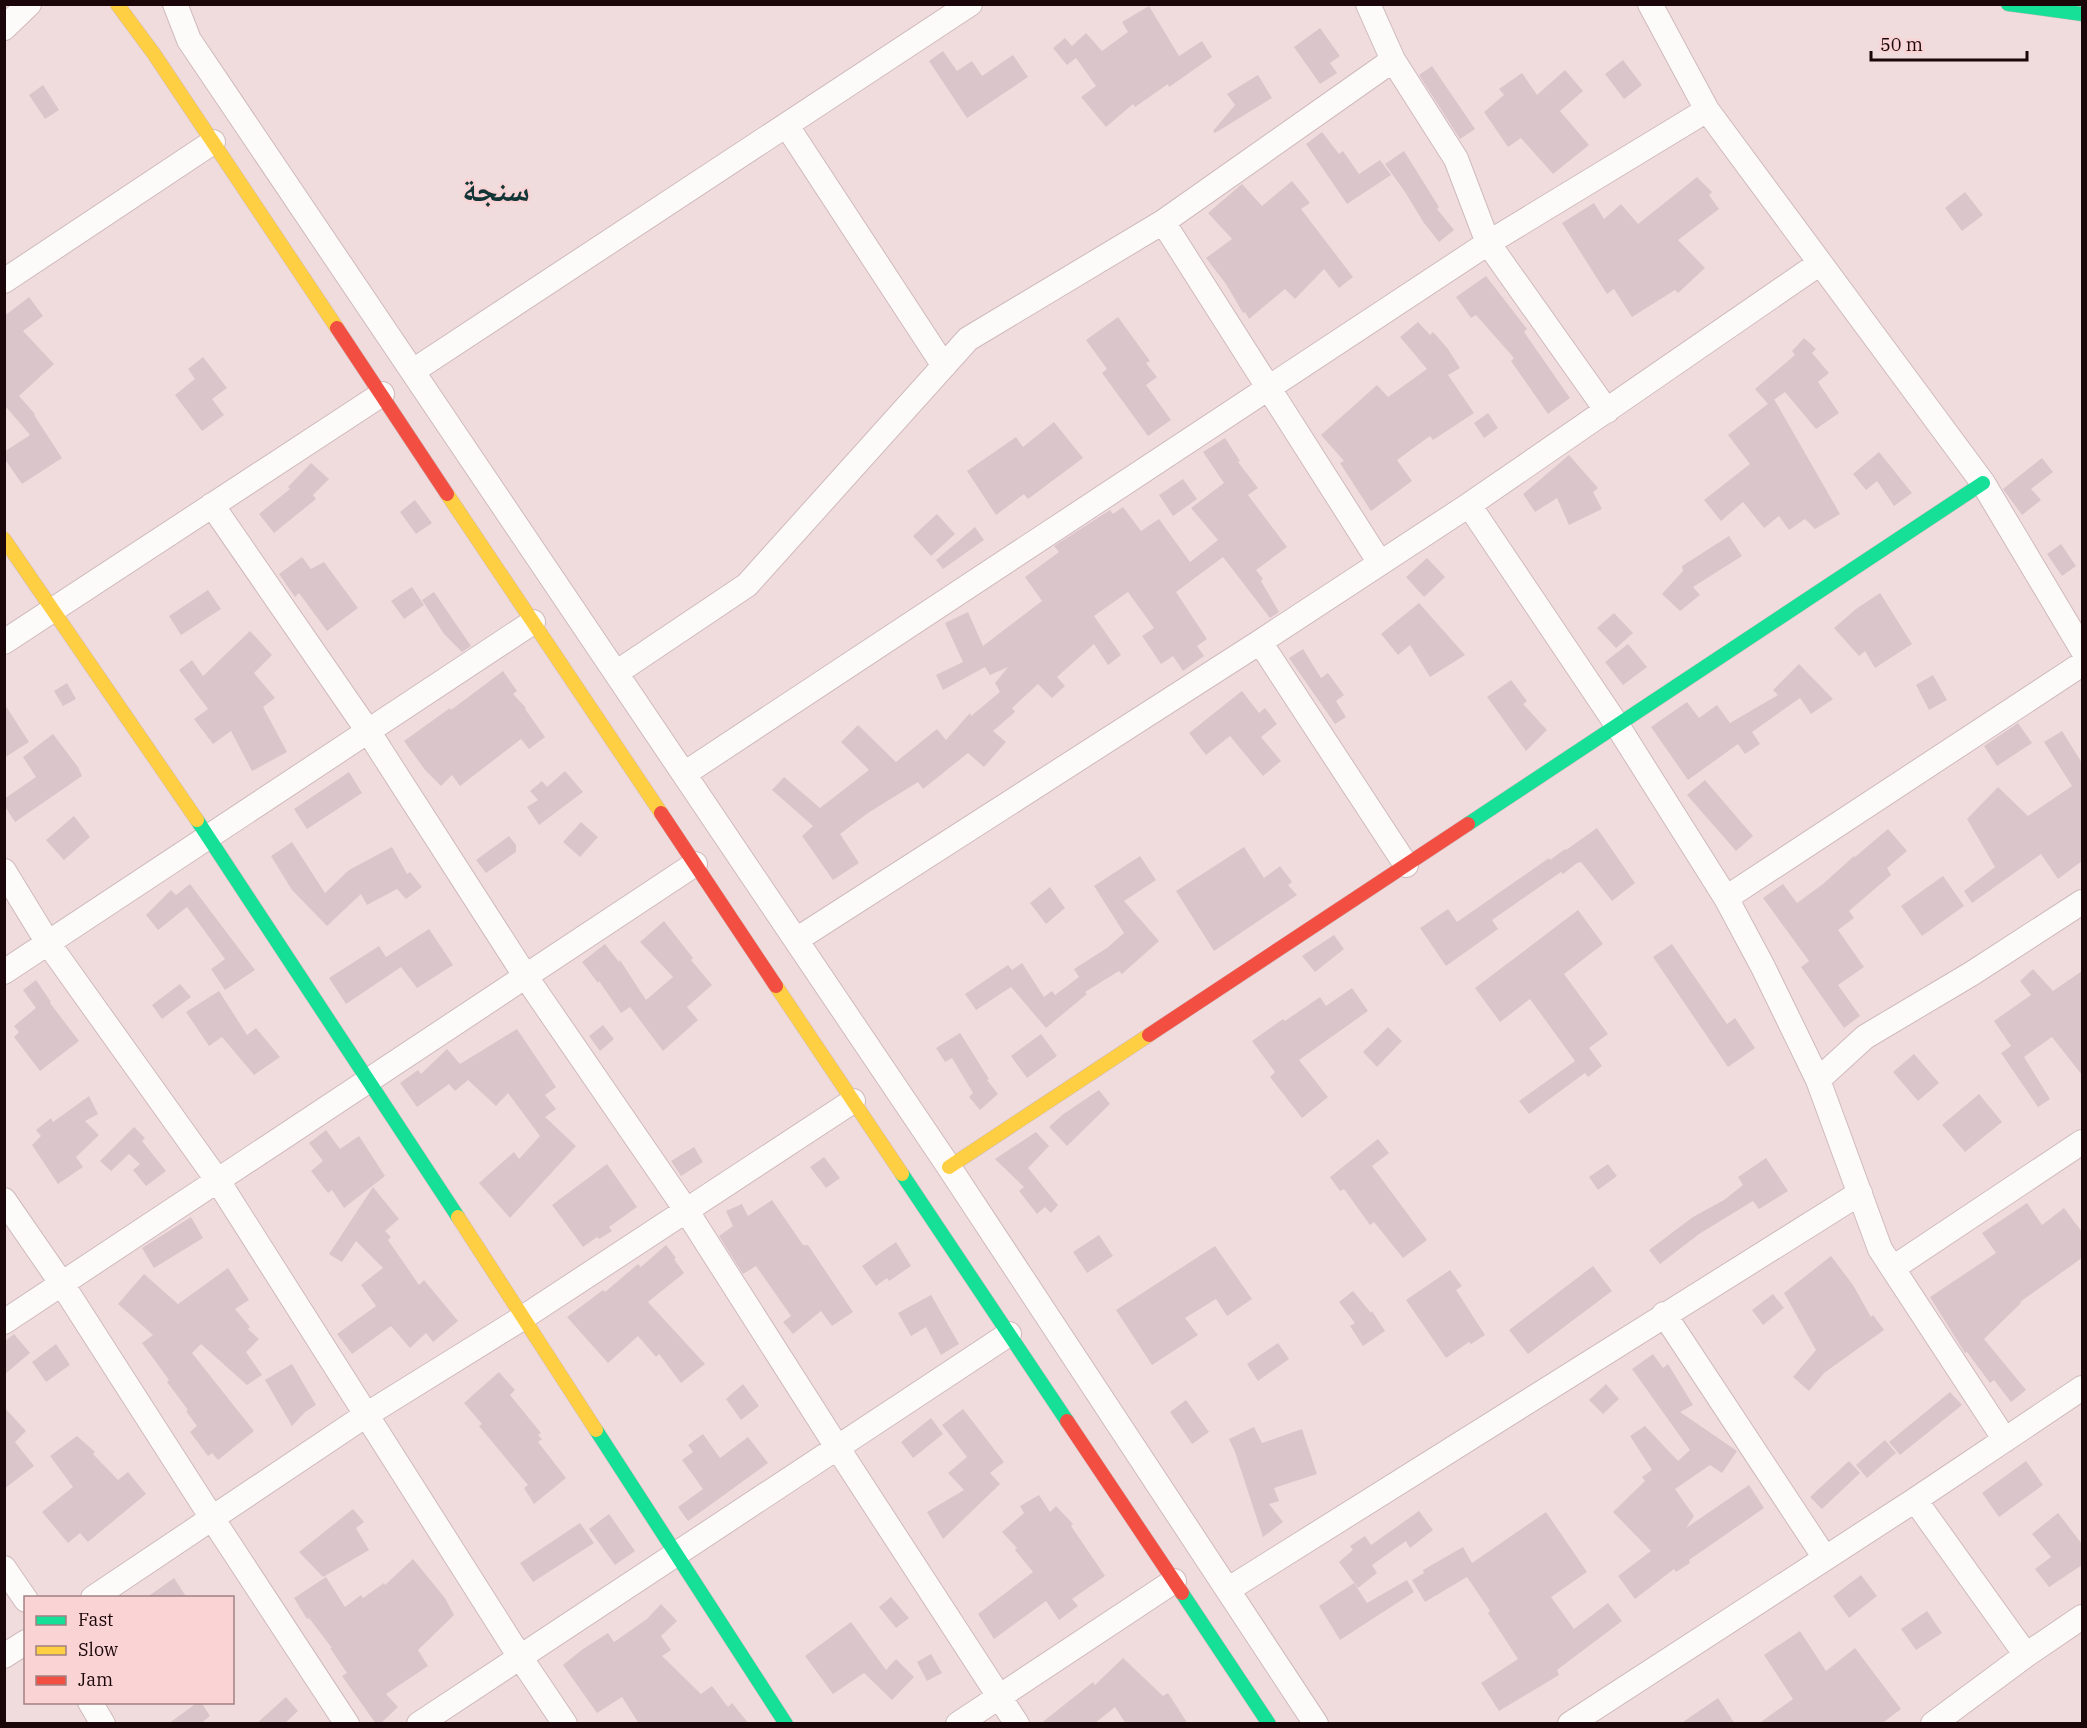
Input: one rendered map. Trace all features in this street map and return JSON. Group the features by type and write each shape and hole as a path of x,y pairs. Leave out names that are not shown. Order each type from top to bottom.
{"main road":[{"path":"117,4 154,54 382,394 1269,1724"},
{"path":"2008,4 2082,14"},
{"path":"949,1167 1983,483"},
{"path":"4,539 209,837 370,1080 786,1724"}],"street":[{"path":"4,28 29,4"},
{"path":"175,4 189,40 949,1167 1316,1724"},
{"path":"413,371 970,4"},
{"path":"1368,4 1393,60 1456,159 1488,243 1607,411"},
{"path":"1650,4 1707,110 1983,483 2082,649"},
{"path":"616,673 747,585 968,339 1163,222 1393,60"},
{"path":"684,774 1488,243 1707,110"},
{"path":"787,126 944,366"},
{"path":"4,281 213,142"},
{"path":"1163,222 1380,563"},
{"path":"796,940 1469,505 1820,263"},
{"path":"4,642 382,394"},
{"path":"212,505 368,731 526,976 686,1210 837,1448 1017,1724"},
{"path":"1469,505 1617,725 1726,898 1763,967 1818,1080 1880,1249 2005,1440"},
{"path":"4,972 533,622"},
{"path":"1260,642 1406,865"},
{"path":"1726,898 2082,663"},
{"path":"4,1322 695,864"},
{"path":"4,871 48,943 218,1181 520,1657 565,1724"},
{"path":"1818,1080 1865,1036 1971,974 2082,902"},
{"path":"96,1596 366,1415 524,1317 853,1101"},
{"path":"1893,1268 2082,1142"},
{"path":"1229,1589 1860,1193"},
{"path":"4,1200 62,1284 348,1724"},
{"path":"1664,1314 1825,1558"},
{"path":"419,1724 1009,1334"},
{"path":"1570,1724 1915,1500 2082,1388"},
{"path":"1915,1500 2026,1654"},
{"path":"4,1568 24,1597"},
{"path":"958,1724 1174,1581"},
{"path":"1933,1724 2026,1654 2082,1617"},
{"path":"4,1656 24,1643"},
{"path":"91,1704 103,1724"}],"building":[{"path":"1149,6 1179,56 1202,41 1212,57 1169,87 1168,84 1135,107 1133,104 1106,127 1081,97 1096,86 1076,58 1067,65 1053,48 1065,38 1072,46 1086,33 1102,51 1128,32 1122,22"},
{"path":"1320,28 1340,56 1330,63 1337,73 1320,84 1294,47"},
{"path":"943,51 957,71 972,61 982,76 1013,55 1028,77 967,118 929,61"},
{"path":"1623,60 1642,85 1624,99 1605,74"},
{"path":"1432,66 1475,129 1460,139 1419,75"},
{"path":"1565,70 1583,91 1560,111 1589,145 1553,174 1521,138 1508,147 1484,112 1504,95 1499,89 1522,73 1537,95"},
{"path":"1258,75 1272,98 1215,133 1213,131 1235,105 1227,94"},
{"path":"43,85 59,110 45,119 29,95"},
{"path":"1322,132 1339,154 1343,151 1359,174 1380,160 1391,175 1347,204 1306,144"},
{"path":"1404,151 1439,207 1437,209 1454,230 1439,242 1385,164"},
{"path":"1697,177 1712,192 1709,195 1719,209 1678,240 1705,268 1678,293 1675,290 1632,317 1614,289 1607,294 1562,223 1594,203 1604,219 1621,204 1638,224"},
{"path":"1292,181 1310,203 1301,209 1353,277 1339,288 1324,269 1295,299 1285,289 1249,319 1206,258 1232,239 1208,213 1242,184 1262,206"},
{"path":"1965,192 1983,215 1962,231 1945,208"},
{"path":"1486,276 1527,329 1524,332 1570,398 1548,414 1511,361 1514,358 1476,315 1471,318 1456,297"},
{"path":"29,297 43,316 23,331 54,364 19,396 35,414 62,458 22,484 4,458 4,452 30,435 7,408 4,410 4,311 7,314"},
{"path":"1118,317 1150,361 1146,363 1157,377 1146,385 1171,420 1148,436 1102,373 1107,369 1086,340"},
{"path":"1418,322 1430,335 1433,332 1448,349 1460,368 1448,375 1474,413 1433,440 1430,436 1397,460 1412,481 1371,511 1340,463 1344,461 1321,435 1377,385 1388,397 1427,369 1400,337"},
{"path":"1804,338 1816,349 1812,353 1829,373 1818,382 1839,413 1816,429 1785,392 1768,404 1755,389 1795,355 1792,351"},
{"path":"203,357 227,388 212,399 224,415 202,431 175,395 195,379 188,369"},
{"path":"1774,399 1840,514 1815,529 1805,519 1789,530 1779,516 1764,528 1743,502 1721,521 1704,500 1750,464 1728,435"},
{"path":"1488,413 1498,428 1484,438 1474,423"},
{"path":"1054,422 1083,458 1028,499 1024,494 996,515 967,471 1016,437 1023,447"},
{"path":"1225,438 1240,461 1238,462 1258,488 1248,495 1287,547 1256,570 1263,579 1261,581 1279,612 1270,618 1223,557 1176,592 1207,639 1197,646 1204,656 1183,671 1173,656 1161,664 1142,636 1154,628 1128,592 1094,616 1121,655 1108,665 1094,644 1057,677 1065,686 1052,698 1038,684 1012,708 1015,712 993,731 1006,742 984,767 968,753 923,789 918,782 868,813 840,834 859,863 833,880 802,836 813,826 772,790 784,777 820,808 869,770 841,742 858,725 896,762 937,729 946,740 970,713 971,716 1000,692 995,683 1008,667 990,675 985,667 943,690 936,675 963,662 945,623 968,612 983,646 1042,601 1025,577 1059,552 1054,546 1110,510 1113,514 1123,507 1141,531 1159,519 1190,562 1218,540 1191,508 1224,483 1203,452"},
{"path":"1879,452 1912,493 1894,506 1877,481 1866,490 1853,474"},
{"path":"1569,455 1598,488 1593,492 1602,509 1569,525 1557,498 1535,512 1523,494"},
{"path":"2042,458 2053,472 2031,489 2041,500 2022,515 2003,489"},
{"path":"311,463 329,479 313,495 316,499 274,533 259,514 290,489 288,487"},
{"path":"1183,479 1197,499 1173,516 1159,495"},
{"path":"415,500 432,523 416,534 400,512"},
{"path":"937,514 955,534 931,556 913,536"},
{"path":"975,527 984,540 943,569 936,560"},
{"path":"1729,536 1742,556 1693,587 1700,595 1680,611 1662,594 1683,571 1682,566"},
{"path":"2061,544 2076,566 2062,576 2047,554"},
{"path":"302,557 311,569 324,562 358,608 327,631 299,593 295,597 279,574"},
{"path":"1427,558 1445,577 1424,597 1406,577"},
{"path":"412,587 424,605 404,619 391,601"},
{"path":"208,590 221,609 181,635 169,616"},
{"path":"434,592 471,646 462,652 444,634 422,600"},
{"path":"1880,593 1912,644 1875,668 1865,651 1859,656 1834,628"},
{"path":"1419,603 1465,655 1430,677 1410,645 1398,655 1381,634"},
{"path":"1614,613 1633,633 1616,648 1597,628"},
{"path":"250,631 272,655 254,673 275,698 263,707 287,752 252,771 231,731 213,744 194,719 208,709 179,670 192,660 203,676"},
{"path":"1628,644 1647,667 1623,685 1605,662"},
{"path":"1303,649 1321,678 1328,673 1344,695 1336,701 1346,717 1335,724 1289,658"},
{"path":"1799,664 1833,699 1811,714 1800,698 1752,732 1760,744 1745,754 1738,744 1688,780 1651,727 1687,702 1699,718 1717,705 1730,723 1778,695 1773,690"},
{"path":"503,671 517,691 513,694 526,708 545,737 529,749 521,739 460,786 452,775 441,786 425,770 404,741 450,708 451,710"},
{"path":"1933,675 1947,700 1929,710 1916,685"},
{"path":"1511,680 1527,701 1523,704 1547,730 1526,751 1487,697"},
{"path":"67,683 76,699 63,706 54,691"},
{"path":"1242,691 1259,713 1265,708 1277,724 1261,737 1281,761 1263,776 1230,736 1206,755 1189,733"},
{"path":"4,703 29,742 4,758"},
{"path":"2018,723 2032,743 1997,766 1984,746"},
{"path":"2062,731 2082,763 2082,861 2058,879 2041,854 1972,903 1964,891 1995,867 1967,819 1998,787 2028,816 2072,786 2044,742"},
{"path":"53,734 78,767 82,776 15,822 4,805 4,799 36,777 23,757"},
{"path":"565,771 583,792 539,825 527,807 538,800 530,791 542,781 547,787"},
{"path":"349,772 362,793 307,829 294,809"},
{"path":"1705,780 1753,836 1736,851 1687,795"},
{"path":"74,816 90,837 64,860 46,840"},
{"path":"581,822 598,837 580,857 563,842"},
{"path":"1597,828 1635,883 1612,901 1581,862 1577,863 1492,920 1498,929 1446,966 1420,928 1448,909 1457,922 1549,858 1550,860"},
{"path":"1888,829 1907,851 1887,868 1891,875 1849,911 1854,918 1838,930 1864,967 1838,985 1860,1016 1844,1028 1801,967 1809,961 1763,898 1783,884 1797,903"},
{"path":"509,836 516,845 516,852 486,873 476,860"},
{"path":"292,842 325,893 349,870 392,847 407,874 410,872 422,887 406,899 397,889 367,905 361,894 327,926 292,890 271,856"},
{"path":"1244,847 1264,878 1280,866 1292,882 1288,885 1297,895 1214,951 1176,891"},
{"path":"1140,856 1156,880 1124,901 1159,941 1122,974 1119,971 1085,992 1087,994 1046,1028 1011,987 976,1010 965,994 1008,965 1012,970 1022,963 1044,997 1052,991 1055,995 1079,977 1074,969 1107,948 1124,933 1094,886"},
{"path":"1943,876 1964,906 1922,936 1901,906"},
{"path":"190,884 255,970 225,990 211,969 225,959 187,907 158,930 146,915 171,890 176,895"},
{"path":"1050,887 1065,908 1046,924 1030,903"},
{"path":"1578,910 1603,944 1564,974 1608,1034 1589,1048 1602,1066 1588,1077 1585,1073 1529,1114 1519,1101 1575,1061 1530,999 1500,1022 1475,988"},
{"path":"664,921 712,985 687,1007 698,1020 663,1051 630,1007 621,1013 599,981 598,983 582,962 605,944 619,962 620,960 646,1000 673,977 640,942"},
{"path":"429,929 453,965 417,988 401,967 346,1004 329,978 379,946 386,957"},
{"path":"1334,935 1344,949 1315,972 1302,956"},
{"path":"1672,944 1727,1024 1735,1018 1755,1048 1728,1067 1653,957"},
{"path":"2033,969 2053,991 2082,971 2082,1075 2052,1037 2024,1057 2050,1099 2038,1107 2001,1053 2011,1046 1994,1021 2031,995 2020,981"},
{"path":"36,980 50,1003 79,1041 40,1071 14,1037 19,1032 14,1026 36,1008 23,990"},
{"path":"180,984 191,997 162,1019 152,1005"},
{"path":"1352,988 1368,1011 1299,1060 1328,1097 1302,1118 1270,1077 1275,1072 1252,1041 1320,997 1326,1006"},
{"path":"219,991 247,1035 256,1028 280,1057 254,1075 222,1037 209,1046 186,1012"},
{"path":"603,1025 614,1039 600,1051 589,1036"},
{"path":"1388,1027 1402,1041 1377,1067 1363,1052"},
{"path":"517,1029 556,1087 545,1095 556,1109 545,1117 576,1146 510,1218 479,1183 514,1152 519,1159 540,1136 508,1093 496,1106 468,1080 455,1091 449,1084 417,1107 400,1083 418,1070 421,1074 447,1049 460,1064"},
{"path":"960,1033 989,1079 987,1080 998,1094 980,1110 969,1097 973,1093 952,1058 945,1062 936,1048"},
{"path":"1041,1034 1057,1056 1027,1078 1011,1056"},
{"path":"1914,1054 1939,1083 1918,1101 1893,1072"},
{"path":"1099,1090 1110,1104 1067,1146 1049,1127 1062,1115"},
{"path":"1979,1094 2002,1122 1965,1152 1942,1125"},
{"path":"89,1096 98,1114 85,1121 99,1135 76,1157 83,1167 58,1184 32,1145 41,1136 36,1130 51,1118 53,1122"},
{"path":"134,1127 145,1138 142,1141 166,1171 146,1186 133,1170 140,1164 129,1154 111,1171 100,1161"},
{"path":"326,1130 340,1149 359,1136 385,1176 344,1208 332,1190 328,1193 311,1171 323,1161 309,1143"},
{"path":"1036,1132 1049,1146 1028,1168 1058,1205 1051,1213 1045,1207 1037,1214 1019,1191 1024,1187 995,1159"},
{"path":"1378,1139 1389,1153 1372,1166 1427,1240 1403,1258 1374,1222 1370,1225 1344,1189 1340,1191 1330,1177"},
{"path":"694,1147 703,1162 681,1176 671,1161"},
{"path":"824,1157 840,1178 826,1188 810,1167"},
{"path":"1766,1158 1788,1191 1759,1209 1753,1201 1699,1234 1660,1264 1649,1250 1693,1217 1724,1200 1743,1185 1738,1177"},
{"path":"607,1164 637,1207 609,1227 612,1231 599,1239 597,1237 583,1247 552,1205"},
{"path":"1608,1164 1617,1176 1598,1190 1589,1177"},
{"path":"373,1187 399,1219 385,1231 391,1237 388,1240 419,1285 424,1280 458,1321 433,1342 426,1333 410,1348 391,1326 352,1354 337,1334 376,1306 361,1285 383,1268 356,1241 342,1262 329,1254"},
{"path":"772,1200 803,1245 808,1245 853,1312 832,1326 821,1311 793,1334 783,1322 791,1316 756,1266 743,1274 719,1236 733,1226 726,1211 742,1204 748,1216"},
{"path":"2027,1203 2042,1225 2064,1208 2082,1232 2082,1258 2020,1302 1984,1339 2026,1390 2011,1402 1994,1380 1990,1383 1967,1352 1965,1353 1930,1297 1996,1253 1982,1233"},
{"path":"191,1217 203,1238 154,1268 142,1248"},
{"path":"1099,1235 1113,1256 1087,1273 1073,1252"},
{"path":"896,1242 911,1266 889,1281 887,1278 876,1286 862,1266"},
{"path":"666,1245 684,1273 648,1302 705,1364 681,1383 659,1354 656,1357 638,1336 608,1363 567,1317 603,1290 605,1292 638,1264 641,1267"},
{"path":"1215,1246 1252,1299 1227,1316 1216,1299 1185,1318 1198,1335 1152,1365 1116,1310"},
{"path":"1831,1256 1853,1285 1871,1317 1873,1315 1884,1330 1824,1373 1809,1391 1793,1377 1816,1350 1784,1293"},
{"path":"1593,1266 1612,1291 1528,1354 1509,1330"},
{"path":"228,1268 249,1300 235,1309 250,1327 248,1329 259,1339 246,1352 262,1375 247,1385 201,1344 192,1353 254,1431 218,1460 212,1453 208,1456 190,1432 197,1426 167,1382 169,1380 142,1343 153,1335 118,1304 144,1274 178,1304"},
{"path":"1450,1270 1462,1286 1456,1290 1485,1335 1471,1344 1469,1342 1446,1358 1406,1300"},
{"path":"1353,1291 1371,1313 1372,1311 1385,1331 1363,1346 1350,1326 1355,1323 1339,1302"},
{"path":"1773,1294 1784,1308 1763,1325 1752,1310"},
{"path":"931,1295 959,1344 941,1355 926,1327 911,1336 898,1313"},
{"path":"14,1334 30,1353 4,1375 4,1342"},
{"path":"1278,1343 1289,1359 1258,1381 1247,1364"},
{"path":"56,1344 70,1365 46,1382 32,1362"},
{"path":"1653,1354 1663,1368 1668,1364 1693,1405 1680,1412 1737,1451 1722,1473 1710,1465 1675,1489 1694,1516 1686,1528 1749,1485 1764,1508 1689,1560 1690,1563 1676,1572 1674,1569 1635,1599 1618,1576 1651,1551 1613,1512 1645,1481 1642,1477 1652,1470 1630,1436 1645,1426 1678,1461 1690,1450 1632,1369"},
{"path":"292,1364 316,1405 305,1412 292,1426 265,1380"},
{"path":"499,1372 515,1390 510,1395 541,1433 538,1435 542,1439 538,1442 566,1478 534,1504 524,1488 528,1485 479,1426 482,1424 464,1403"},
{"path":"743,1384 759,1406 741,1420 726,1399"},
{"path":"1606,1384 1619,1399 1603,1414 1589,1400"},
{"path":"1950,1392 1962,1405 1900,1455 1889,1442"},
{"path":"1186,1400 1209,1432 1192,1444 1170,1412"},
{"path":"4,1407 26,1431 15,1442 34,1466 4,1489"},
{"path":"963,1409 1004,1462 990,1473 1000,1484 943,1539 927,1512 964,1490 948,1473 967,1457 942,1425"},
{"path":"931,1418 943,1434 913,1458 901,1442"},
{"path":"1254,1427 1262,1443 1302,1429 1317,1474 1274,1488 1279,1501 1269,1504 1283,1522 1263,1537 1229,1439"},
{"path":"703,1434 720,1458 748,1437 768,1463 688,1521 678,1507 703,1489 682,1460 693,1452 688,1445"},
{"path":"77,1436 95,1452 93,1454 118,1480 128,1472 146,1494 88,1542 80,1533 68,1543 42,1512 73,1487 50,1456"},
{"path":"1885,1440 1896,1453 1867,1478 1856,1465"},
{"path":"1849,1461 1860,1473 1822,1509 1810,1497"},
{"path":"2026,1461 2043,1485 1999,1517 1982,1493"},
{"path":"1039,1495 1050,1512 1056,1506 1073,1524 1071,1526 1105,1576 1072,1599 1078,1606 1059,1620 1046,1601 994,1639 978,1614 1033,1572 1015,1550 1017,1548 1002,1532 1024,1513 1020,1506"},
{"path":"353,1509 364,1522 356,1528 369,1550 323,1577 299,1552"},
{"path":"1419,1511 1433,1530 1410,1548 1406,1541 1372,1565 1377,1573 1358,1588 1339,1562 1353,1550 1350,1546 1365,1536 1371,1545"},
{"path":"1546,1512 1587,1572 1551,1597 1574,1629 1608,1603 1622,1621 1557,1670 1559,1675 1499,1711 1481,1683 1518,1659 1488,1613 1490,1611 1467,1577 1425,1602 1412,1580 1424,1573 1423,1570 1463,1547 1472,1563"},
{"path":"2058,1513 2082,1544 2082,1565 2049,1587 2035,1569 2051,1557 2032,1534"},
{"path":"609,1514 635,1551 615,1565 589,1529"},
{"path":"580,1523 594,1543 533,1582 520,1563"},
{"path":"413,1559 445,1598 454,1615 418,1650 428,1666 386,1694 398,1707 380,1724 376,1724 342,1676 347,1673 330,1648 332,1648 309,1618 307,1619 294,1598 326,1577 345,1607 361,1595 363,1598 384,1583 385,1585"},
{"path":"1861,1575 1877,1596 1849,1618 1833,1596"},
{"path":"174,1578 186,1596 149,1596"},
{"path":"1407,1580 1414,1592 1340,1640 1319,1606 1354,1583 1367,1603"},
{"path":"891,1597 909,1618 896,1628 879,1607"},
{"path":"661,1604 677,1621 661,1636 671,1650 662,1656 701,1694 712,1686 728,1707 732,1703 749,1724 639,1724 622,1697 597,1713 563,1665 608,1633 614,1642 647,1619"},
{"path":"1927,1611 1942,1633 1916,1650 1901,1629"},
{"path":"851,1622 886,1670 896,1659 914,1677 892,1700 864,1673 833,1694 805,1656"},
{"path":"1800,1631 1826,1671 1855,1648 1901,1709 1881,1724 1758,1724 1793,1699 1764,1655"},
{"path":"931,1654 942,1673 927,1681 917,1662"},
{"path":"1123,1658 1163,1696 1168,1693 1188,1724 1126,1724 1115,1707 1094,1724 1040,1724 1093,1682 1095,1685"},
{"path":"286,1697 298,1711 284,1724 256,1724"},
{"path":"1718,1698 1735,1724 1680,1724"},
{"path":"195,1704 202,1704 210,1716 200,1724 168,1724"}],"traffic: fast":[{"path":"2008,4 2082,14"},
{"path":"1468,824 1983,483"},
{"path":"197,820 458,1217"},
{"path":"902,1174 1067,1421"},
{"path":"596,1430 786,1724"},
{"path":"1182,1593 1269,1724"}],"traffic: slow":[{"path":"117,4 154,54 337,328"},
{"path":"447,494 661,813"},
{"path":"4,539 197,820"},
{"path":"776,986 902,1174"},
{"path":"949,1167 1149,1035"},
{"path":"458,1217 596,1430"}],"traffic: jam":[{"path":"337,328 447,494"},
{"path":"661,813 776,986"},
{"path":"1149,1035 1468,824"},
{"path":"1067,1421 1182,1593"}],"district":[{"name":"سنجة","path":"496,190"}]}
